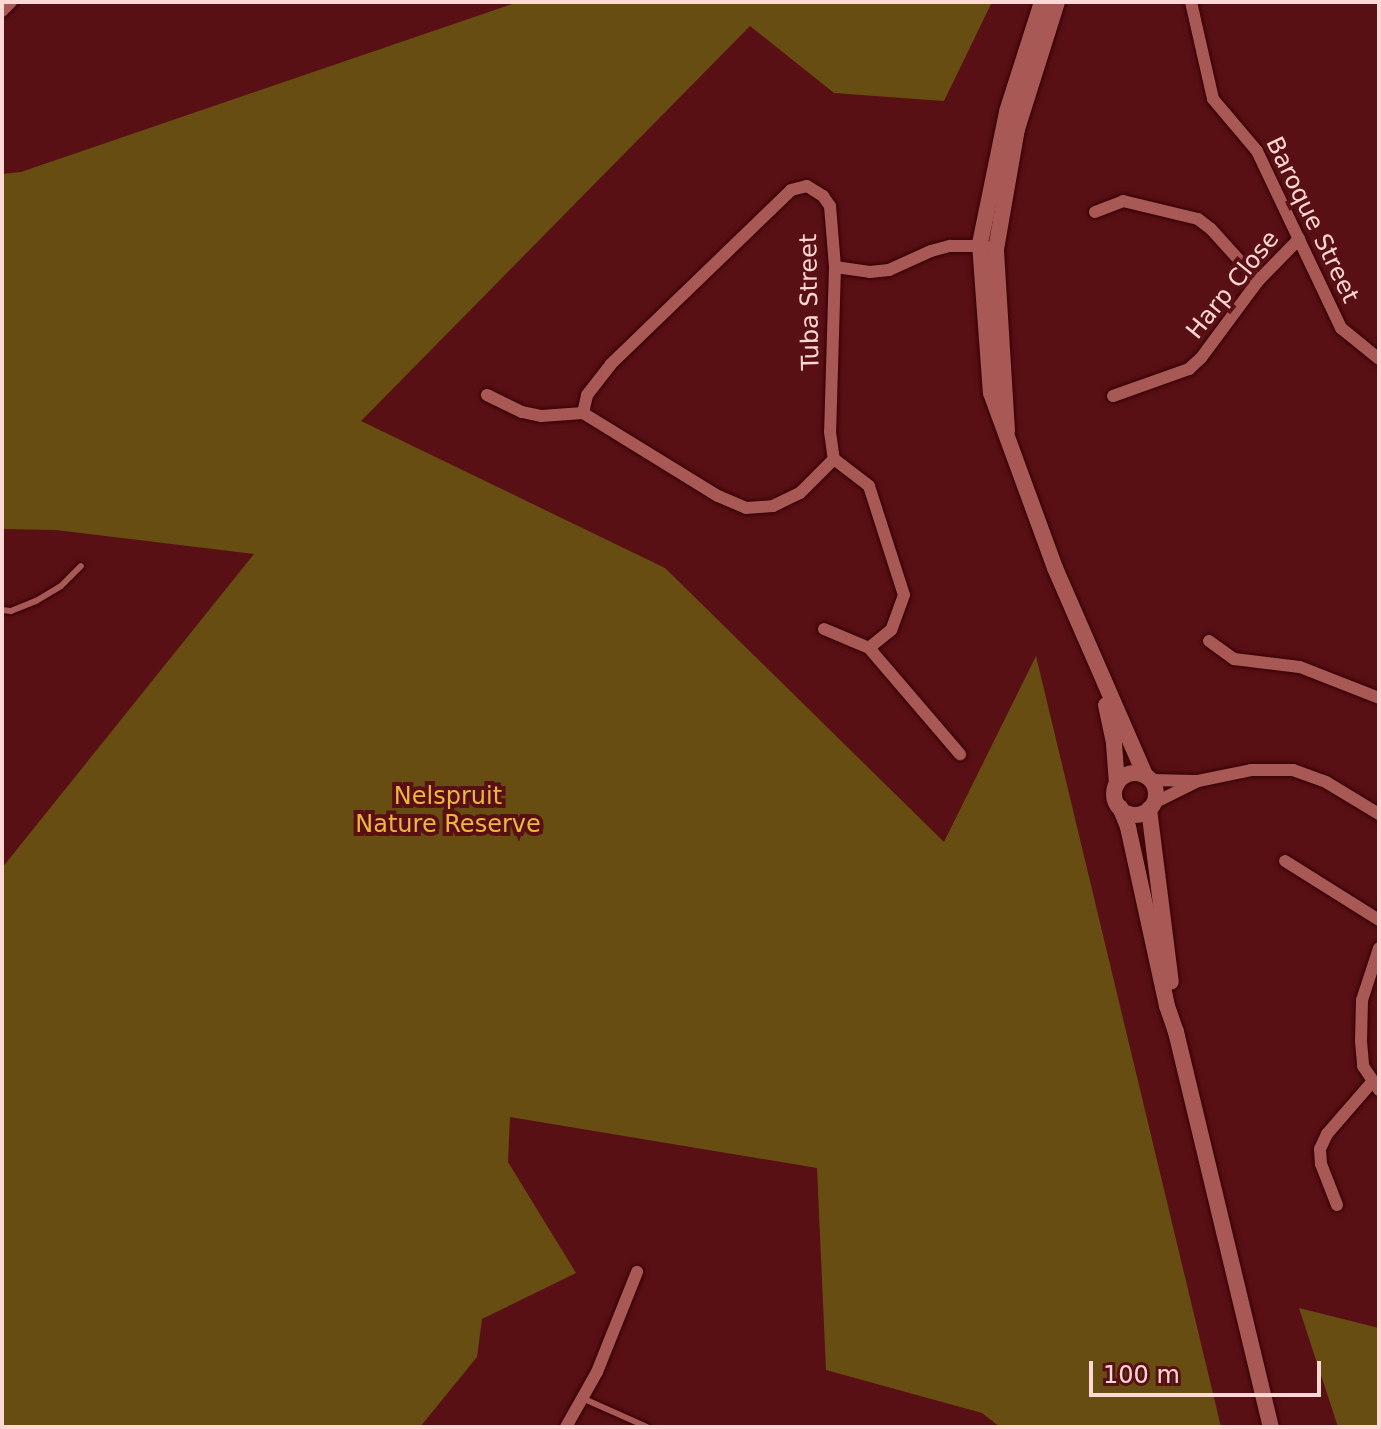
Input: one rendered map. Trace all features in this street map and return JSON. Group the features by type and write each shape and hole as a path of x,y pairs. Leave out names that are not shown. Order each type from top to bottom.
{"main road":[{"path":"1042,2 1007,112 988,247 1009,417 1007,435 1027,497 1101,680 1155,787 1151,806 1176,1032"},
{"path":"988,247 1017,129 1057,2"},
{"path":"1101,680 1114,744 1116,800 1128,827 1167,1006 1176,1032 1271,1427"},
{"path":"1117,784 1129,774 1148,778"},
{"path":"1120,807 1134,814 1151,806"}],"street":[{"path":"2,11 11,2"},
{"name":"Baroque Street","path":"1191,2 1213,99 1257,151 1341,328 1379,359"},
{"name":"Tuba Street","path":"583,413 587,395 611,364 799,186 815,189 830,206 835,267 830,432 834,459"},
{"path":"1095,212 1123,201 1198,219 1258,281"},
{"name":"Harp Close","path":"1113,396 1189,369 1201,358 1258,281 1299,239"},
{"path":"835,267 870,272 889,270 931,251 988,247"},
{"path":"487,395 522,412 541,416 583,413 718,496 746,508 773,506 800,493 834,459 869,486 904,595 891,630 869,648"},
{"path":"824,629 869,648 960,754"},
{"path":"1209,641 1234,659 1300,667 1379,698"},
{"path":"1148,778 1198,781 1251,770 1293,770 1326,782 1379,814"},
{"path":"1151,806 1198,781"},
{"path":"1285,861 1379,920"},
{"path":"1337,1205 1321,1164 1320,1149 1327,1134 1376,1086 1363,1066 1362,1000 1379,948"},
{"path":"566,1427 597,1372 637,1272"}],"lane":[{"path":"2,610 36,601 61,586 81,566"},
{"path":"582,1398 647,1427"}],"green space":[{"name":"Nelspruit Nature Reserve","path":"518,2 992,2 944,101 834,93 750,26 361,421 665,568 944,842 1036,656 1221,1427 1000,1427 982,1413 826,1370 817,1168 510,1117 508,1162 576,1273 482,1319 477,1357 420,1427 2,1427 2,868 254,554 56,530 2,529 2,174 21,172"},
{"path":"1299,1308 1379,1328 1379,1427 1338,1427"}]}
